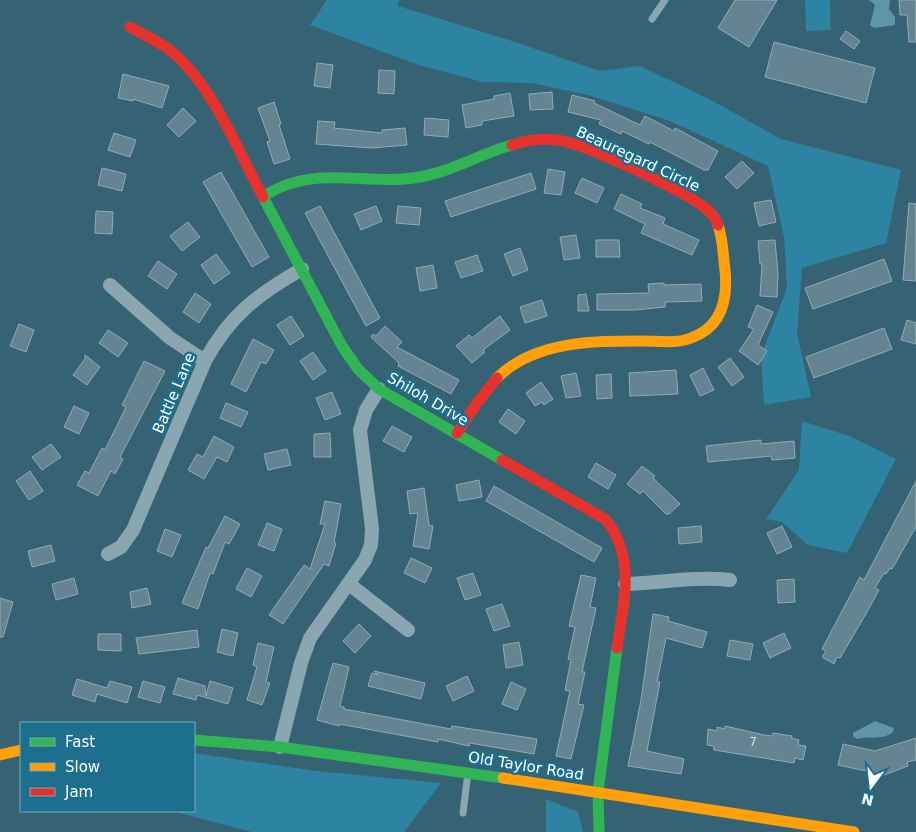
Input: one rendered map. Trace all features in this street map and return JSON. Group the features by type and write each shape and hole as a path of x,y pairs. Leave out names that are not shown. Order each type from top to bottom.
{"street":[{"name":"Shiloh Drive","path":"130,27 168,49 208,94 264,196 342,346 358,369 379,389 605,519 621,540 626,555 625,584 598,792 600,832"},
{"name":"Beauregard Circle","path":"264,196 294,181 312,178 408,179 431,174 522,142 560,140 580,147 691,198 710,211 719,226 726,297 718,319 709,330 696,338 681,341 566,345 533,354 502,374 476,402 457,434"},
{"name":"Battle Lane","path":"108,554 121,547 133,530 205,361 216,340 233,319 254,299 302,269"},
{"path":"110,285 170,338 205,361"},
{"path":"280,747 308,643 365,560 371,545 372,529 360,430 366,410 379,389"},
{"path":"625,584 652,584 708,577 730,580"},
{"path":"349,584 408,630"},
{"name":"Old Taylor Road","path":"195,740 280,747 468,773 598,792 803,828 854,832"},
{"path":"0,755 20,750"}],"lane":[{"path":"652,19 665,0"},
{"path":"463,813 468,773"}],"shaded area":[{"path":"327,0 399,0 398,6 509,40 600,71 640,66 707,98 781,139 901,170 886,243 802,268 797,333 811,397 764,405 761,356 787,288 784,237 768,166 670,121 592,96 532,83 483,82 419,65 310,25"},
{"path":"805,0 830,0 831,30 806,31"},
{"path":"869,0 890,0 889,9 895,17 895,25 874,28 870,25 875,5"},
{"path":"802,421 849,436 896,459 847,553 808,545 782,522 766,519 799,470"},
{"path":"875,721 894,728 893,732 880,737 857,739 853,736 853,733"},
{"path":"195,753 316,771 441,783 404,832 252,832 176,812 195,812"},
{"path":"546,799 578,812 583,832 546,832"}],"building":[{"path":"735,0 777,0 749,47 718,28"},
{"path":"899,0 916,0 916,42 909,42 907,15 900,15"},
{"path":"846,31 860,41 854,49 840,39"},
{"path":"774,42 875,68 866,103 765,77"},
{"path":"317,63 333,65 330,88 314,86"},
{"path":"379,70 395,71 394,94 378,93"},
{"path":"123,74 169,86 162,108 133,99 133,101 118,98"},
{"path":"552,92 553,109 530,110 529,94"},
{"path":"510,93 514,116 482,121 482,125 466,128 462,105 494,99 494,96"},
{"path":"572,95 595,101 594,103 640,125 645,116 674,131 675,128 718,151 708,170 704,170 650,142 649,144 622,131 621,134 599,124 601,120 568,112"},
{"path":"274,102 290,159 274,164 267,142 270,141 258,108"},
{"path":"183,108 196,121 179,137 167,125"},
{"path":"425,118 449,120 448,137 424,135"},
{"path":"318,121 335,122 334,128 382,133 382,130 405,128 407,145 371,148 316,144"},
{"path":"114,133 136,140 130,157 108,150"},
{"path":"742,161 754,173 737,189 725,177"},
{"path":"102,168 126,174 122,191 98,185"},
{"path":"548,169 565,172 561,195 544,193"},
{"path":"221,172 269,257 252,267 203,182"},
{"path":"531,173 536,189 451,217 445,201"},
{"path":"582,178 604,188 597,203 575,193"},
{"path":"621,194 642,204 640,208 665,218 663,224 699,240 692,255 641,233 645,224 614,209"},
{"path":"771,200 776,222 759,226 754,203"},
{"path":"909,203 916,204 916,281 903,280"},
{"path":"320,206 380,318 366,326 305,213"},
{"path":"376,206 382,221 361,230 354,214"},
{"path":"398,206 421,208 419,225 396,223"},
{"path":"96,211 113,212 112,234 95,233"},
{"path":"188,222 200,237 182,251 170,236"},
{"path":"576,235 580,258 564,260 560,237"},
{"path":"596,240 619,240 620,257 596,257"},
{"path":"775,240 778,274 777,297 760,296 762,264 760,264 758,241"},
{"path":"520,248 528,270 513,276 504,254"},
{"path":"216,254 230,273 214,284 201,265"},
{"path":"477,255 483,271 461,278 455,262"},
{"path":"884,259 892,281 813,309 805,288"},
{"path":"158,261 177,274 167,289 148,276"},
{"path":"433,265 437,288 420,291 416,268"},
{"path":"664,283 664,285 701,284 702,301 665,302 665,307 635,310 597,310 597,294 649,293 648,284"},
{"path":"195,293 211,304 199,323 183,312"},
{"path":"586,294 589,311 578,311 578,295"},
{"path":"542,300 547,316 525,323 520,307"},
{"path":"757,305 773,312 758,345 767,351 758,365 739,351 754,329 748,327"},
{"path":"291,316 304,336 290,345 277,325"},
{"path":"500,316 510,330 483,350 485,352 472,363 456,346 469,335 472,338"},
{"path":"907,320 916,323 916,344 901,340"},
{"path":"19,324 34,330 26,352 10,346"},
{"path":"385,326 402,342 397,347 459,380 451,394 398,366 399,363 371,337 373,334 376,336"},
{"path":"884,328 892,349 814,378 806,357"},
{"path":"108,330 128,343 118,357 99,343"},
{"path":"253,339 274,350 266,364 261,362 246,392 231,384"},
{"path":"313,352 326,371 313,380 300,361"},
{"path":"85,355 100,367 87,385 73,375 85,359"},
{"path":"730,358 744,377 732,386 718,367"},
{"path":"144,361 165,371 120,457 123,459 115,474 111,471 98,496 77,485 85,471 89,473 102,448 105,450 126,407 122,405"},
{"path":"703,368 714,390 700,396 690,375"},
{"path":"676,370 678,394 630,396 629,373"},
{"path":"576,373 581,396 566,398 561,376"},
{"path":"611,374 612,398 597,399 596,375"},
{"path":"541,382 553,399 544,405 542,402 535,406 526,393"},
{"path":"332,392 341,414 325,420 316,398"},
{"path":"226,403 248,412 241,427 220,418"},
{"path":"74,406 89,413 79,434 64,427"},
{"path":"508,409 525,421 516,434 499,422"},
{"path":"392,426 412,437 404,452 383,441"},
{"path":"330,433 331,457 314,457 314,434"},
{"path":"214,436 234,447 227,462 217,457 204,479 188,470 197,454 203,457"},
{"path":"761,440 761,444 794,441 795,458 772,460 771,456 708,462 706,446"},
{"path":"51,444 61,457 42,470 32,457"},
{"path":"287,449 291,465 268,470 264,454"},
{"path":"596,463 616,475 608,489 588,477"},
{"path":"642,466 655,476 653,478 680,504 669,514 666,514 643,491 640,494 627,484"},
{"path":"30,471 43,491 29,500 16,481"},
{"path":"479,480 482,497 459,501 456,485"},
{"path":"916,481 916,527 892,569 890,568 886,574 884,573 875,588 879,590 840,658 837,657 834,664 822,657 826,651 822,649 860,577 864,580"},
{"path":"494,486 602,548 594,562 486,501"},
{"path":"424,488 429,525 433,526 429,549 413,546 418,513 410,514 407,491"},
{"path":"325,501 341,504 334,543 336,543 329,566 324,564 283,624 269,615 304,565 310,569 325,524 320,524"},
{"path":"225,516 240,524 229,544 225,542 213,574 210,573 198,609 182,603 206,547 208,548"},
{"path":"267,523 282,529 274,551 258,545"},
{"path":"701,526 702,542 679,544 678,528"},
{"path":"782,526 792,547 777,554 767,533"},
{"path":"165,529 181,535 172,557 157,551"},
{"path":"51,545 55,561 32,567 28,551"},
{"path":"411,558 432,568 425,583 404,573"},
{"path":"247,568 262,576 251,597 236,589"},
{"path":"473,573 481,595 465,600 457,578"},
{"path":"581,575 596,578 590,607 596,608 582,672 585,672 578,704 584,705 571,759 556,756 570,691 565,690 571,660 568,659 575,627 569,626"},
{"path":"74,578 78,594 56,600 52,584"},
{"path":"794,579 795,602 778,603 777,580"},
{"path":"147,588 151,604 132,608 130,592"},
{"path":"0,598 13,602 3,637 0,637"},
{"path":"502,604 510,626 494,631 486,609"},
{"path":"653,614 669,617 668,621 707,632 702,648 666,638 657,682 660,682 647,751 684,759 681,774 628,766 641,700"},
{"path":"359,624 371,636 355,653 343,641"},
{"path":"222,629 238,633 233,656 217,652"},
{"path":"197,630 199,647 139,654 136,638"},
{"path":"784,633 791,648 770,658 763,643"},
{"path":"98,634 121,634 121,651 98,650"},
{"path":"730,640 753,644 750,660 727,656"},
{"path":"519,642 523,665 506,668 503,645"},
{"path":"258,643 274,647 266,682 270,683 262,705 247,700 257,667 253,665"},
{"path":"333,663 349,667 340,706 344,707 344,709 451,729 452,726 537,739 534,754 470,743 469,746 438,739 438,742 339,724 339,726 317,720"},
{"path":"374,671 425,683 421,699 368,686 372,673 379,675"},
{"path":"467,676 474,691 453,701 446,686"},
{"path":"178,678 205,686 206,696 210,681 233,688 228,704 197,695 196,700 173,694"},
{"path":"77,679 107,688 110,681 132,687 127,703 97,694 95,702 72,695"},
{"path":"143,681 165,687 160,703 138,697"},
{"path":"511,682 526,689 517,710 502,704"},
{"path":"725,726 764,735 772,736 773,733 792,736 791,738 799,740 798,745 806,746 803,760 795,758 794,763 714,750 714,746 707,745 708,729 717,731 717,727 725,729"},
{"path":"916,738 916,760 907,762 908,766 876,778 875,775 868,777 866,771 838,765 843,744 875,751"}],"traffic: fast":[{"path":"264,196 284,186 303,180 323,178 404,179 425,176 447,170 512,145"},
{"path":"263,197 342,346 358,369 379,389 502,460"},
{"path":"599,832 598,792 617,648"},
{"path":"195,740 280,747 503,778"}],"traffic: slow":[{"path":"497,378 512,366 546,350 584,343 673,342 691,338 710,327 721,311 726,281 723,247 718,225"},
{"path":"0,755 20,750"},
{"path":"503,778 854,832"}],"traffic: jam":[{"path":"130,27 167,48 182,61 196,78 210,96 222,117 263,197"},
{"path":"512,145 534,140 551,139 571,143 612,159 681,193 710,212 718,225"},
{"path":"457,433 497,378"},
{"path":"502,460 605,519 615,534 621,549 625,581 617,648"}]}
